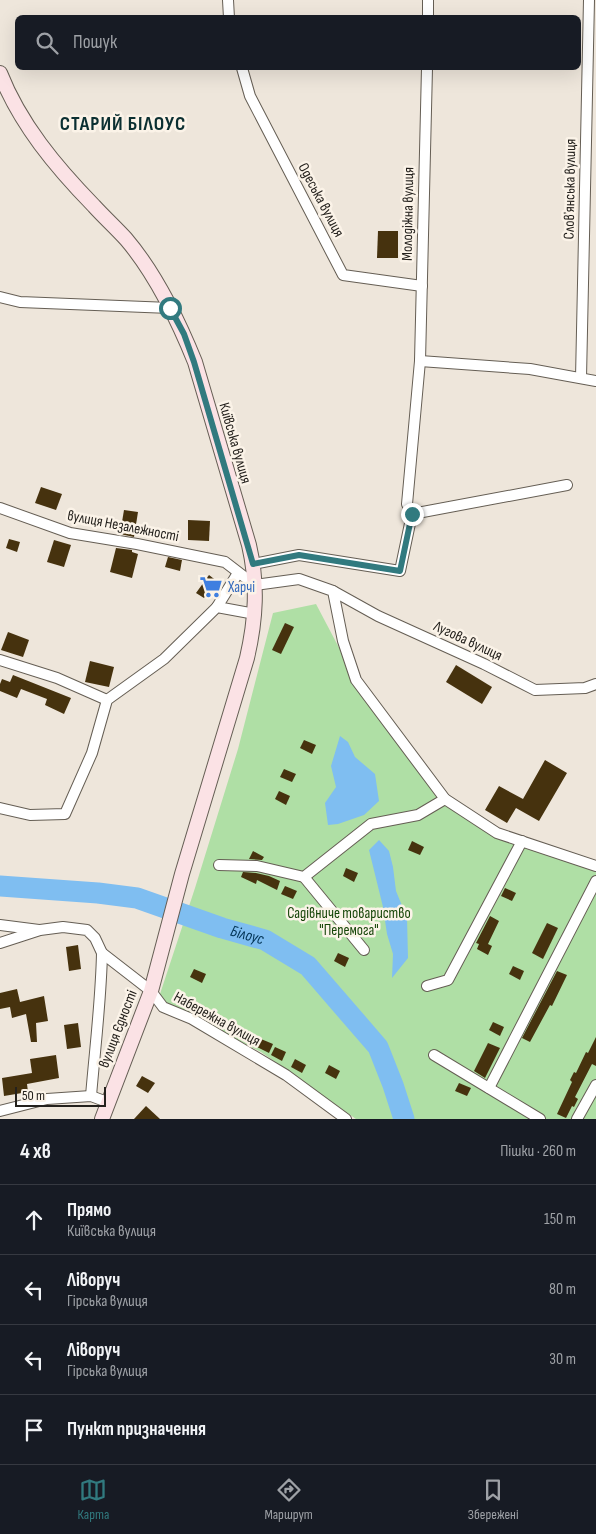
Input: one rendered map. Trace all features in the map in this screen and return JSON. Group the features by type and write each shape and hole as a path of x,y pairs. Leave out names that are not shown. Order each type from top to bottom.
{"main road":[{"name":"Київська вулиця","path":"0,73 22,118 55,163 126,239 143,262 184,334 194,362 253,564 255,585 253,634 182,874"},
{"name":"вулиця Єдності","path":"102,1119 151,991 182,874"}],"street":[{"path":"228,0 229,15"},
{"path":"428,0 428,15"},
{"name":"Словʼянська вулиця","path":"582,378 589,0"},
{"name":"Одеська вулиця","path":"243,70 250,96 343,275 422,286"},
{"name":"Молодіжна вулиця","path":"253,564 299,555 400,571 412,514 408,504 420,360 427,70"},
{"path":"0,297 20,302 170,308"},
{"path":"420,360 530,369 596,381"},
{"path":"412,514 567,485"},
{"name":"вулиця Незалежності","path":"0,508 70,533 137,544 225,562 255,585"},
{"path":"0,808 30,816 64,814 92,753 107,700 164,659 218,608 238,572"},
{"name":"Лугова вулиця","path":"255,585 299,580 333,591 378,616 484,664 534,690 585,688 596,684"},
{"path":"333,591 343,641 356,680 445,799 497,833 596,866"},
{"path":"218,608 255,614"},
{"path":"0,660 57,678 107,700"},
{"path":"304,877 371,824 418,815 445,799"},
{"path":"427,986 448,980 522,841"},
{"path":"219,865 257,866 304,877 364,950"},
{"path":"489,1088 596,881"},
{"path":"0,925 40,930"},
{"name":"Набережна вулиця","path":"0,943 40,930 63,927 87,930 95,938 102,953 151,991 163,1007 192,1019 286,1075 346,1119"},
{"path":"92,1096 101,989 102,953"},
{"path":"434,1055 540,1119"},
{"path":"577,1119 596,1086"},
{"path":"0,1111 47,1099 92,1096 107,1102"}],"green space":[{"name":"Садівниче товариство \"Перемога\"","path":"316,604 356,680 400,748 423,775 468,819 596,862 596,1119 356,1119 261,1052 158,1000 238,749 273,613"}],"water":[{"path":"340,736 348,742 355,757 375,774 379,801 364,815 338,824 328,825 325,803 336,787 331,766"},
{"path":"379,840 389,851 396,891 407,918 408,958 392,978 393,954 369,850"}],"building":[{"path":"378,231 398,231 398,258 377,258"},
{"path":"41,487 62,494 56,510 35,503"},
{"path":"124,510 138,512 134,537 120,534"},
{"path":"188,520 210,521 209,541 188,540"},
{"path":"9,539 20,542 17,552 6,548"},
{"path":"54,540 71,545 64,567 47,562"},
{"path":"116,548 132,550 132,552 138,554 132,578 110,572"},
{"path":"168,557 182,560 180,571 165,567"},
{"name":"Харчі","path":"209,575 222,585 217,593 211,589 204,598 196,593"},
{"path":"285,623 294,627 281,654 272,650"},
{"path":"8,632 29,640 23,657 1,650"},
{"path":"90,661 114,667 109,687 85,682"},
{"path":"456,665 492,687 482,704 446,682"},
{"path":"13,675 71,698 64,714 45,705 47,699 21,689 17,698 0,691 2,679 10,682"},
{"path":"304,740 316,745 312,754 300,748"},
{"path":"545,760 567,773 539,821 516,808 507,823 485,810 499,786 523,799"},
{"path":"284,769 296,774 292,782 280,777"},
{"path":"279,791 290,796 286,805 275,799"},
{"path":"412,841 424,847 420,855 408,850"},
{"path":"253,851 264,857 262,860 249,859"},
{"path":"346,868 358,873 354,882 343,876"},
{"path":"243,872 269,876 280,881 277,890 257,880 256,884 241,877"},
{"path":"285,886 297,891 293,899 281,894"},
{"path":"505,888 516,893 512,901 501,896"},
{"path":"490,916 499,921 488,944 492,946 488,955 477,949 479,944 476,943"},
{"path":"547,923 558,928 543,959 532,953"},
{"path":"78,945 81,969 69,971 66,947"},
{"path":"338,953 349,958 345,967 334,961"},
{"path":"513,966 524,971 520,980 509,974"},
{"path":"194,969 206,974 202,983 190,977"},
{"path":"557,971 567,975 552,1006 550,1005 530,1042 522,1038"},
{"path":"17,989 20,1002 44,996 48,1021 36,1023 37,1042 31,1042 26,1014 12,1018 10,1007 0,1009 0,993"},
{"path":"493,1022 504,1027 500,1036 489,1030"},
{"path":"78,1023 81,1047 67,1049 64,1025"},
{"path":"596,1037 596,1066 592,1064 575,1097 578,1099 566,1118 557,1114 572,1082 570,1080 574,1072 576,1073"},
{"path":"261,1039 273,1044 269,1053 257,1047"},
{"path":"488,1043 500,1048 485,1078 474,1071"},
{"path":"275,1047 286,1052 282,1061 271,1055"},
{"path":"56,1055 59,1078 27,1084 28,1092 4,1096 2,1078 32,1073 30,1059"},
{"path":"295,1059 306,1065 302,1073 291,1067"},
{"path":"329,1065 340,1071 336,1079 325,1073"},
{"path":"142,1076 155,1083 148,1093 136,1086"},
{"path":"459,1083 471,1088 467,1096 455,1091"},
{"path":"146,1106 160,1119 134,1119"}],"waterway":[{"name":"Білоус","path":"0,886 98,893 137,898 222,928 265,940 308,966 378,1047 404,1119"}],"place":[{"name":"Харчі","path":"211,587"}],"district":[{"name":"СТАРИЙ БІЛОУС","path":"123,124"}],"route":[{"path":"170,308 184,334 194,362 253,564 299,555 400,571 412,514"}]}
